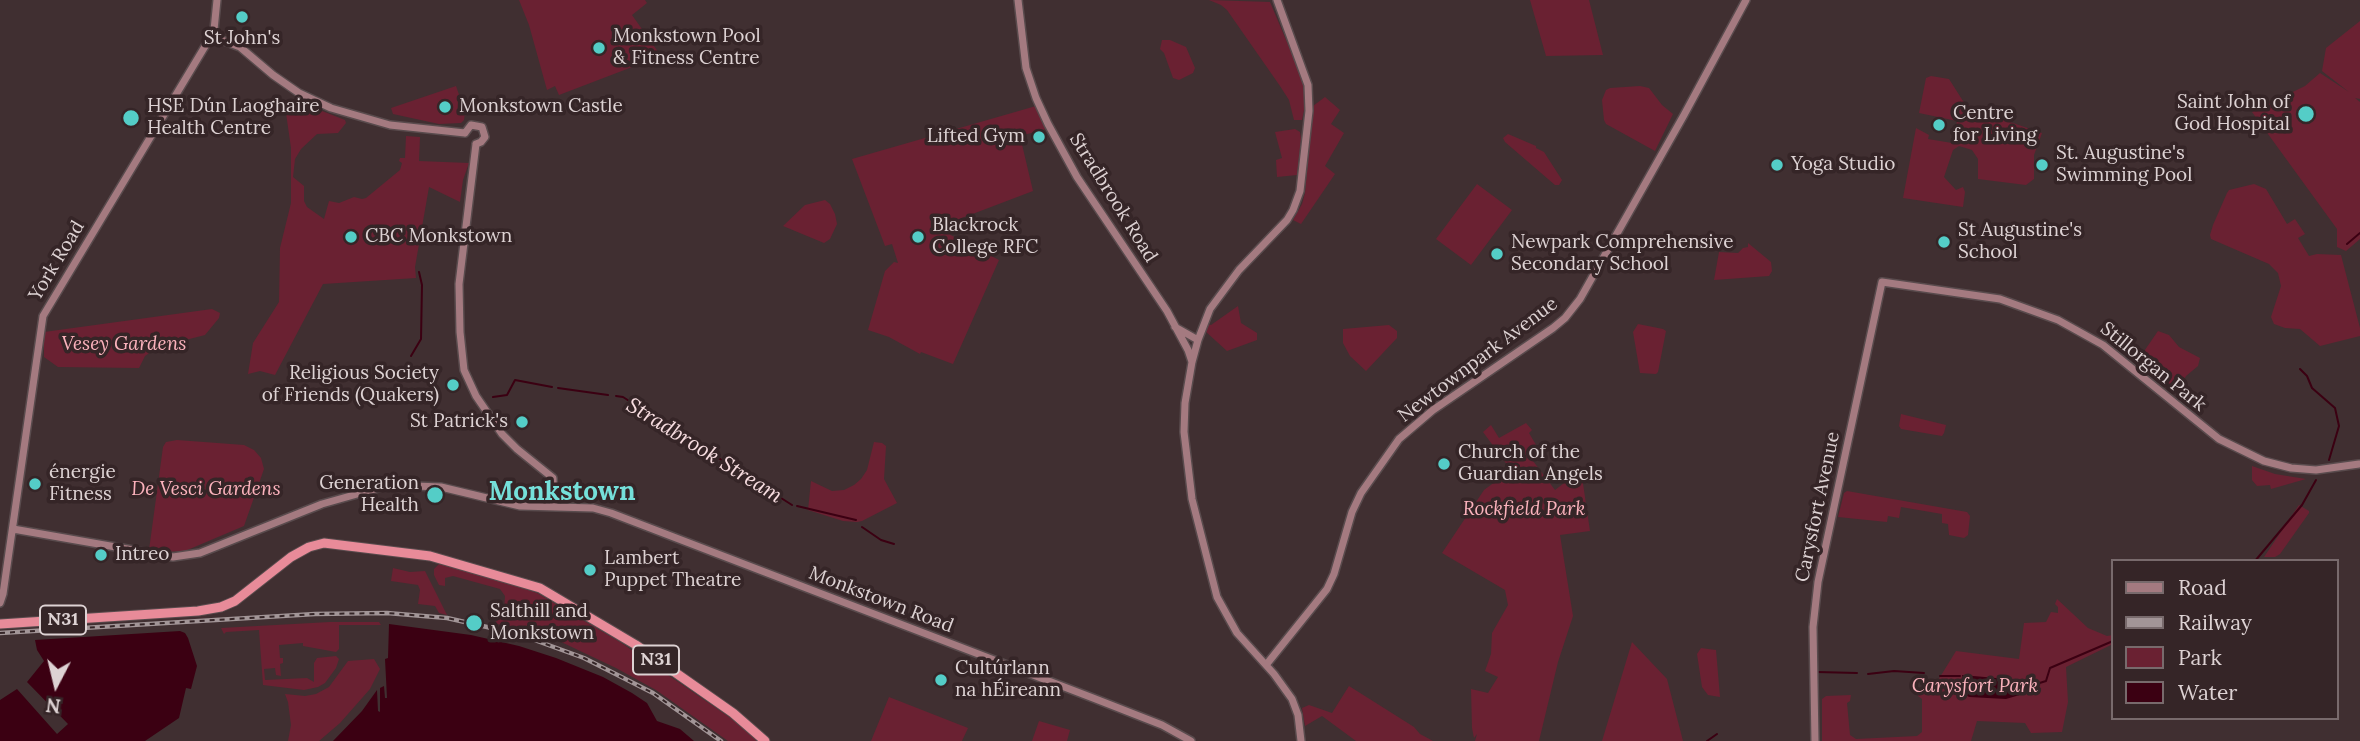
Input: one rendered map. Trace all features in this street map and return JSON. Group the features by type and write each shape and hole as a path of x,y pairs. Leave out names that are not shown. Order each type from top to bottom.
{"highway":[{"name":"N31","path":"0,624 218,608 235,601 291,557 309,547 324,543 429,556 521,580 540,588 636,645 733,713 765,741"}],"main road":[{"name":"York Road","path":"0,603 43,316 210,38 214,30 217,0"},
{"name":"Stradbrook Road","path":"1018,0 1026,68 1048,124 1077,177 1175,327 1192,362"},
{"path":"1277,0 1305,70 1309,100 1300,191 1287,220 1239,270 1210,309 1192,362 1185,403 1184,432 1195,516 1222,607 1237,633 1292,699 1298,715 1301,741"},
{"name":"Newtownpark Avenue","path":"1266,666 1327,589 1352,512 1361,493 1399,439 1433,410 1553,328 1577,303 1684,115 1745,0"},
{"path":"210,38 240,47 299,93 331,108 390,125 466,134"},
{"path":"471,125 482,127 485,137 476,144 469,142 466,134 471,125"},
{"path":"476,144 458,284 464,370 476,396 502,434 553,478 554,507"},
{"name":"Stillorgan Park","path":"1882,282 2000,299 2058,320 2103,345 2197,423 2225,443 2247,454 2275,464 2322,470 2360,464"},
{"name":"Carysfort Avenue","path":"1815,741 1813,628 1818,582 1882,282"},
{"name":"Stradbrook Road","path":"1175,327 1198,341"},
{"name":"Monkstown Road","path":"13,529 173,557 200,553 322,504 373,489 398,485 441,488 534,508 579,506 606,511 1132,713 1191,741"}],"green space":[{"name":"Monkstown Pool & Fitness Centre","path":"519,0 645,0 647,3 632,15 661,56 559,95 555,86 547,90 529,25"},
{"path":"1209,0 1270,2 1303,80 1306,100 1302,120 1294,120 1289,100 1227,10"},
{"path":"1530,0 1589,0 1603,55 1546,56"},
{"name":"Saint John of God Hospital","path":"2360,21 2360,99 2355,98 2360,102 2360,239 2346,251 2337,247 2337,229 2252,112 2305,86 2320,73 2349,92 2322,71 2326,48"},
{"path":"1162,40 1170,40 1186,47 1195,68 1193,73 1179,80 1173,78 1160,49"},
{"path":"1931,76 1949,79 1963,101 1975,110 2042,133 2034,155 2034,179 2026,185 1978,179 1978,159 1972,150 1959,146 1953,150 1944,177 1956,190 1963,187 1963,207 1903,198 1916,128 1929,135 1928,139 1952,143 1954,139 1957,121 1919,113 1926,78"},
{"path":"456,86 465,112 461,123 439,124 393,114 391,108"},
{"path":"1640,86 1649,88 1673,114 1655,151 1606,124 1604,120 1602,100 1606,90"},
{"path":"1325,97 1340,110 1331,124 1344,133 1325,166 1335,174 1301,224 1293,220 1305,193 1313,106"},
{"name":"CBC Monkstown","path":"294,100 345,120 346,123 338,133 317,134 301,149 295,159 293,177 304,186 304,201 307,207 324,219 329,201 339,203 354,197 366,198 400,170 400,158 405,158 406,136 420,137 419,161 469,163 460,202 429,187 415,267 416,278 323,284 275,375 260,371 248,374 253,343 279,302 280,248 291,203 291,148 286,113"},
{"name":"Blackrock College RFC","path":"1036,106 1046,129 1020,136 1033,191 941,226 941,230 999,260 953,364 921,352 920,354 889,337 868,330 885,271 894,262 898,263 892,244 885,246 852,159"},
{"path":"1295,129 1300,132 1301,139 1297,175 1277,177 1276,160 1282,158 1275,132"},
{"path":"1508,134 1544,152 1562,180 1559,185 1555,185 1505,142 1503,138"},
{"path":"1477,184 1512,210 1471,265 1436,239"},
{"path":"2254,184 2266,189 2287,224 2295,219 2305,234 2298,238 2309,256 2341,255 2360,336 2320,346 2300,329 2274,324 2271,317 2281,286 2278,273 2269,264 2211,239 2213,225 2229,190"},
{"path":"825,200 835,214 837,224 830,239 824,243 783,226 805,205"},
{"path":"1748,243 1771,262 1772,271 1769,276 1714,280 1719,252 1738,253 1748,247"},
{"path":"1238,306 1241,323 1257,333 1257,340 1227,351 1205,331 1208,324 1211,325"},
{"name":"Vesey Gardens","path":"212,309 220,313 219,318 205,335 158,347 145,356 139,368 58,367 44,357 44,332"},
{"path":"1638,324 1666,331 1656,374 1640,373 1633,332"},
{"path":"1389,325 1397,331 1397,338 1366,371 1350,356 1343,343 1343,329"},
{"path":"2158,331 2169,335 2179,347 2200,358 2198,366 2186,376 2177,392 2138,360"},
{"path":"1901,414 1946,425 1944,433 1942,436 1901,429"},
{"name":"Rockfield Park","path":"1526,423 1532,430 1529,433 1539,450 1530,457 1555,490 1581,470 1590,531 1560,535 1573,616 1558,662 1539,741 1475,741 1477,734 1474,738 1471,689 1488,693 1498,677 1485,671 1491,654 1492,633 1508,605 1505,590 1442,553 1484,490 1511,470 1483,432 1491,425 1499,438"},
{"name":"De Vesci Gardens","path":"177,440 244,445 254,450 261,458 264,469 244,526 185,551 149,550 163,447 166,442"},
{"path":"874,442 886,446 884,479 897,503 857,522 843,521 808,510 811,481 832,491 844,490 854,485 867,470"},
{"path":"2252,466 2275,474 2306,479 2271,489 2270,485 2257,486 2252,480"},
{"path":"1847,491 1967,512 1970,516 1968,535 1964,538 1949,535 1948,524 1942,523 1942,514 1901,507 1899,518 1888,516 1887,522 1838,517 1844,493"},
{"path":"2299,505 2309,513 2280,554 2264,557"},
{"path":"439,564 537,593 620,642 735,721 757,741 728,741 656,690 616,668 557,640 494,623 504,612 505,596 500,589 453,576 445,578 445,586 439,585 434,569"},
{"path":"393,568 410,572 425,571 447,615 439,613 435,606 418,604 418,585 391,581"},
{"name":"Carysfort Park","path":"2057,599 2088,628 2107,636 2112,635 2112,644 2066,667 2068,702 2062,732 2031,733 2025,723 1977,721 1971,741 1822,741 1822,699 1826,696 1851,695 1847,703 1850,735 1856,739 1917,736 1922,732 1922,699 1918,696 1918,690 1937,682 1956,651 2019,659 2024,623 2046,622 2051,612 2058,613 2055,604"},
{"path":"379,622 381,625 339,625 339,649 336,652 303,646 303,643 279,645 280,658 283,658 283,663 280,664 281,676 276,675 275,668 264,669 265,680 307,678 314,682 314,663 317,658 336,656 339,659 325,683 304,690 263,685 259,630 224,634 221,628"},
{"path":"1632,642 1667,679 1683,741 1602,741"},
{"path":"1701,648 1716,650 1720,697 1708,695 1702,687 1697,654"},
{"path":"374,659 380,669 370,689 340,723 319,741 288,741 291,725 285,694 316,694 329,687 348,661"},
{"path":"1349,686 1433,741 1356,741 1322,716 1305,726 1302,708 1309,705 1332,713"},
{"path":"889,697 968,728 962,741 871,741"},
{"path":"1039,721 1070,730 1067,741 1032,741"}],"water":[{"path":"389,624 471,635 556,658 603,677 632,693 647,703 657,721 680,729 694,741 333,741 362,711 377,690 378,711 380,712 380,688 384,686 387,698 385,659 388,658"},
{"path":"180,631 188,638 197,666 191,689 186,688 179,718 145,741 0,741 0,700 17,689 57,734 68,724 27,682 44,661 37,650 35,640"},
{"path":"1962,675 2030,681 2036,688 2006,699 1969,697 1959,690 1965,687"}],"waterway":[{"path":"2347,244 2360,233"},
{"path":"411,356 421,339 422,285 419,272"},
{"path":"2300,369 2307,376 2312,388 2335,408 2339,426 2329,460"},
{"name":"Stradbrook Stream","path":"493,397 507,395 515,380 552,387"},
{"name":"Stradbrook Stream","path":"558,388 608,395"},
{"name":"Stradbrook Stream","path":"616,396 623,397 792,505"},
{"path":"2257,559 2302,505 2316,480"},
{"path":"797,506 856,520"},
{"path":"862,527 881,540 894,544"},
{"path":"2030,686 2046,681 2050,668 2112,641"},
{"path":"1868,674 1894,671 1924,673"},
{"path":"1817,672 1857,673"},
{"path":"1940,676 1960,676"},
{"path":"1707,741 1717,734"}],"railway":[{"path":"0,633 315,614 387,613 447,618 518,634 584,658 653,693 721,741"}],"place":[{"name":"St John's","path":"242,17"},
{"name":"Monkstown Pool & Fitness Centre","path":"599,48"},
{"name":"Monkstown Castle","path":"445,107"},
{"name":"Saint John of God Hospital","path":"2306,114"},
{"name":"HSE Dún Laoghaire Health Centre","path":"131,118"},
{"name":"Centre for Living","path":"1939,125"},
{"name":"Lifted Gym","path":"1039,137"},
{"name":"Yoga Studio","path":"1777,165"},
{"name":"St. Augustine's Swimming Pool","path":"2042,165"},
{"name":"CBC Monkstown","path":"351,237"},
{"name":"Blackrock College RFC","path":"918,237"},
{"name":"St Augustine's School","path":"1944,242"},
{"name":"Newpark Comprehensive Secondary School","path":"1497,254"},
{"name":"Religious Society of Friends (Quakers)","path":"453,385"},
{"name":"St Patrick's","path":"522,422"},
{"name":"Church of the Guardian Angels","path":"1444,464"},
{"name":"énergie Fitness","path":"35,484"},
{"name":"Generation Health","path":"435,495"},
{"name":"Intreo","path":"101,555"},
{"name":"Lambert Puppet Theatre","path":"590,570"},
{"name":"Salthill and Monkstown","path":"474,623"},
{"name":"Cultúrlann na hÉireann","path":"941,680"}],"district":[{"name":"Monkstown","path":"562,493"}]}
